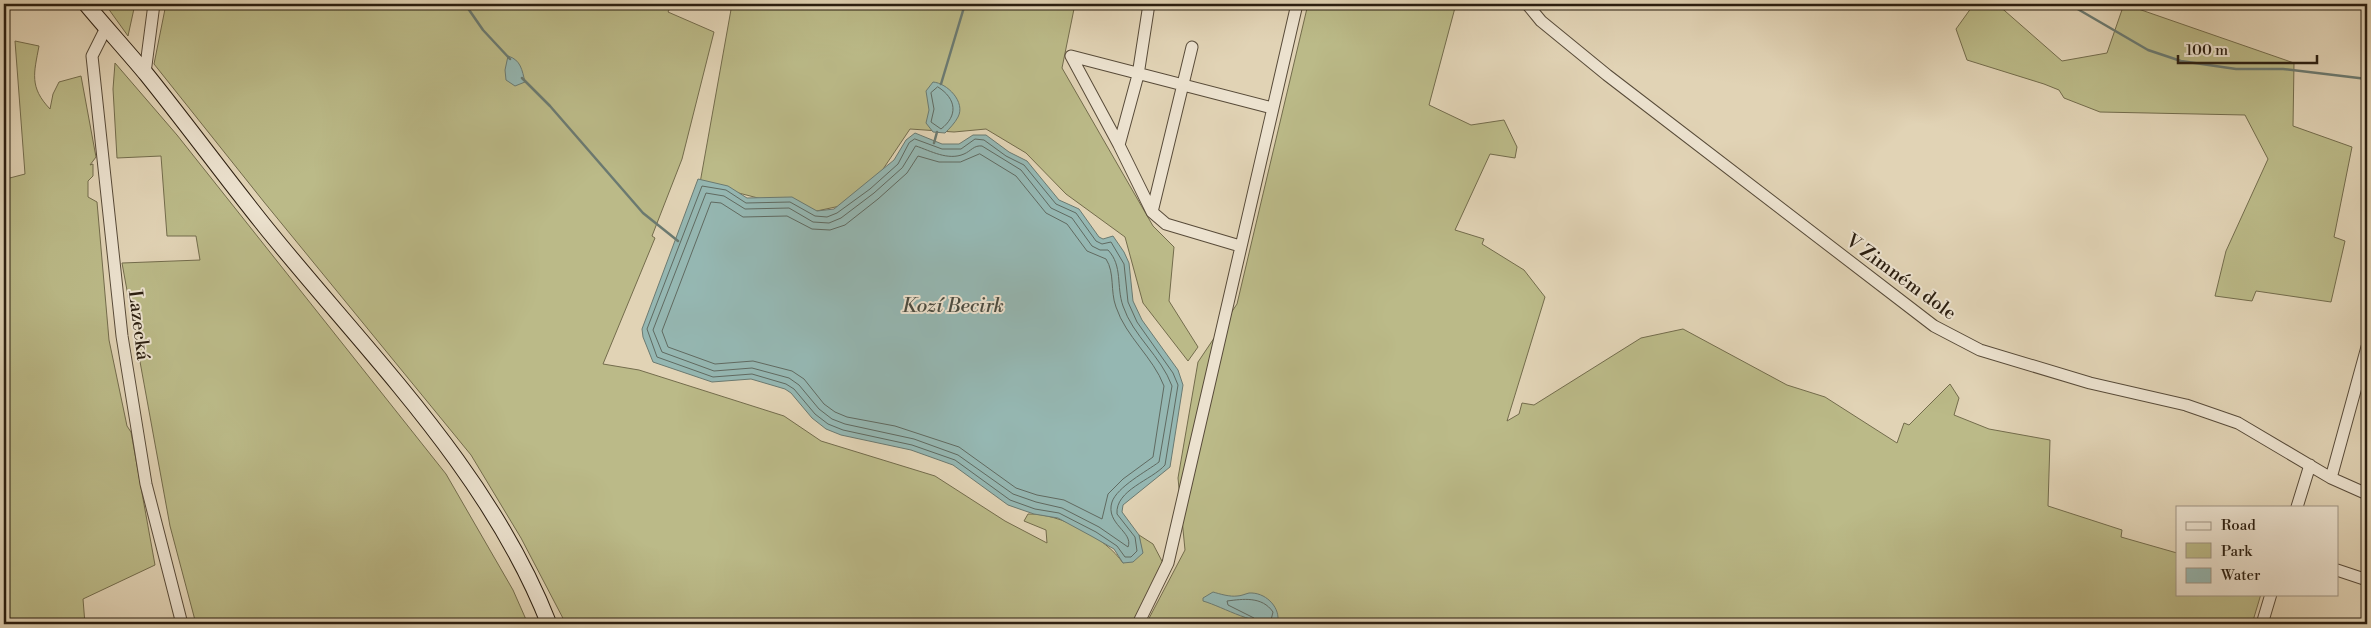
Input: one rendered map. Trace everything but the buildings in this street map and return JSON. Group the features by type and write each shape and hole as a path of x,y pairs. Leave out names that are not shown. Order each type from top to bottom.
{"street":[{"path":"86,4 145,73 267,229 365,343 460,463 515,548 549,624"},
{"path":"145,73 154,4"},
{"path":"1119,144 1138,74 1148,4"},
{"path":"1138,624 1168,563 1297,4"},
{"name":"V Zimném dole","path":"1527,4 1541,21 1607,75 1934,326 1980,350 2090,383 2186,404 2238,423 2331,478 2367,494"},
{"name":"Lazecká","path":"106,28 92,56 122,336 146,484 182,624"},
{"path":"1152,212 1192,47"},
{"path":"1240,246 1166,224 1152,212 1119,144 1071,56 1272,108"},
{"path":"2331,478 2367,347"},
{"path":"2298,506 2310,465"},
{"path":"2338,570 2367,580"},
{"path":"2262,624 2270,596"}],"green space":[{"path":"105,4 135,4 128,36"},
{"path":"166,4 672,4 668,12 714,32 682,159 652,236 655,238 603,364 639,370 784,416 821,441 935,476 1005,521 1047,543 1046,530 1024,521 1028,514 1041,515 1068,522 1094,536 1123,563 1142,553 1139,535 1153,544 1164,565 1134,624 566,624 521,538 471,455 154,64"},
{"path":"732,4 1075,4 1062,68 1153,226 1174,247 1169,301 1198,347 1188,361 1143,303 1125,237 1066,194 1026,153 986,129 954,132 910,129 873,184 840,206 812,212 700,183"},
{"path":"1308,4 1456,4 1429,105 1471,125 1504,120 1517,147 1515,158 1490,154 1455,230 1484,239 1482,244 1524,270 1545,297 1507,421 1519,414 1522,403 1534,405 1641,338 1683,329 1787,385 1825,397 1897,443 1904,423 1909,425 1950,384 1959,398 1954,415 1989,429 2050,440 2048,506 2122,530 2121,537 2176,553 2176,596 2260,596 2252,624 1146,624 1185,550 1178,478 1198,362 1237,304"},
{"path":"1974,4 1997,4 2062,61 2107,53 2124,4 2294,63 2293,126 2352,147 2334,237 2345,241 2331,302 2256,291 2252,301 2215,296 2226,251 2268,159 2245,115 2100,112 2064,98 2059,90 2044,84 1967,60 1956,29"},
{"path":"15,41 39,46 35,72 36,87 43,101 50,109 53,94 59,82 81,76 96,157 90,165 93,164 93,176 88,181 88,197 97,202 109,340 127,426 131,432 155,565 83,599 85,624 4,624 4,156 6,179 25,174"},
{"path":"115,63 177,135 446,474 513,590 528,624 196,624 170,526 122,263 200,260 196,236 167,236 161,156 117,158 113,89"}],"water":[{"path":"508,56 518,63 525,82 515,86 506,80 505,70"},
{"path":"933,82 944,86 954,94 959,105 958,117 945,133 933,132 926,123 929,110 926,91"},
{"name":"Kozí Becirk","path":"915,133 942,144 959,144 973,135 986,135 1009,152 1027,161 1059,200 1079,209 1099,237 1103,239 1113,236 1124,252 1129,263 1133,301 1142,320 1178,370 1183,385 1170,467 1123,505 1122,512 1139,535 1143,553 1133,562 1123,563 1114,549 1058,518 1034,514 1008,505 953,465 911,450 841,435 826,429 812,418 791,393 785,389 751,379 712,382 653,362 643,337 642,329 698,179 728,186 747,198 792,197 817,211 834,209 894,160 906,140"},
{"path":"1213,592 1231,596 1255,593 1265,597 1276,610 1278,620 1270,622 1251,619 1203,601 1203,598"}],"waterway":[{"path":"465,4 483,30 510,59"},
{"path":"941,84 965,4"},
{"path":"2069,4 2148,50 2181,61 2236,69 2283,69 2367,79"},
{"path":"522,78 550,106 643,213 678,241"},
{"path":"934,143 937,132"}]}
